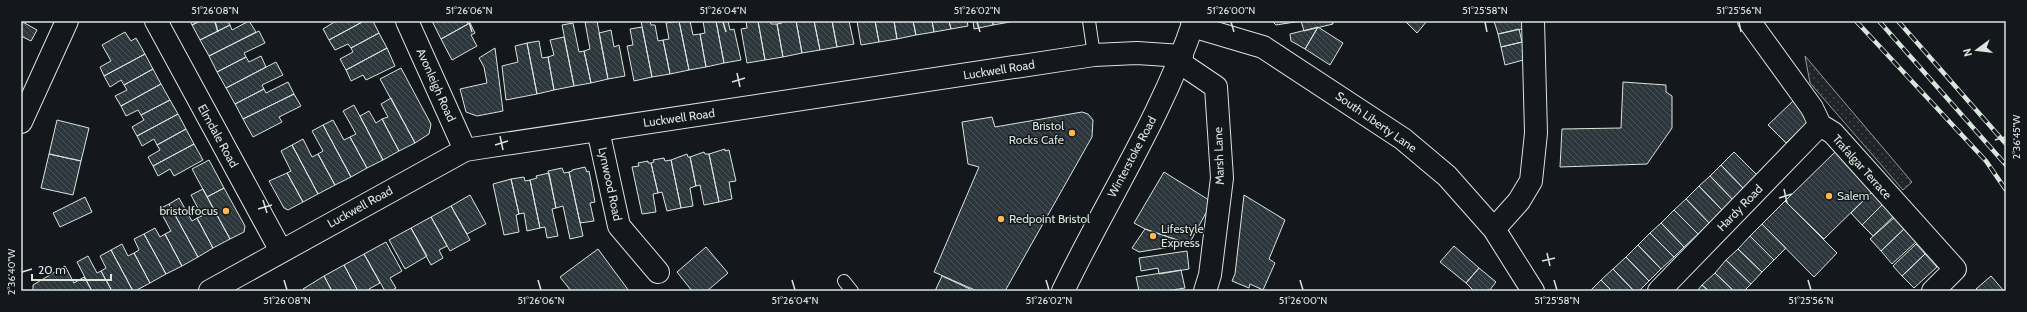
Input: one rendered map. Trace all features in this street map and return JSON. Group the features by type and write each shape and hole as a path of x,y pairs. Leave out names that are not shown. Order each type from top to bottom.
{"main road":[{"path":"21,122 67,21"},
{"name":"Elmdale Road","path":"156,21 281,250"},
{"name":"Avonleigh Road","path":"407,21 465,150"},
{"path":"1494,229 1519,201 1531,181 1536,133 1533,21"},
{"name":"Trafalgar Terrace","path":"1749,21 1812,108 1820,125 1833,133 1954,269 1933,291"},
{"name":"South Liberty Lane","path":"1193,24 1263,48 1403,138 1448,176 1494,229 1533,291"},
{"name":"Winterstoke Road","path":"1063,291 1083,249 1164,97 1193,24"},
{"name":"Luckwell Road","path":"210,291 281,250 465,150 1094,55 1137,53 1180,59"},
{"name":"Marsh Lane","path":"1180,59 1216,88 1222,178 1210,275 1205,291"},
{"name":"Hardy Road","path":"1659,291 1820,125"},
{"name":"Lynwood Road","path":"598,130 618,226 658,272"}],"lane":[{"path":"1088,21 1094,55"},
{"path":"844,281 852,291"}],"shaded area":[{"path":"1805,56 1912,182 1903,190 1810,83"}],"building":[{"path":"21,21 37,30 31,41 21,36"},
{"path":"190,21 200,21 192,25"},
{"path":"200,21 228,21 230,25 200,40 192,25"},
{"path":"249,21 256,32 209,56 200,40 230,25 232,30"},
{"path":"336,21 364,21 329,40 323,29"},
{"path":"364,21 373,21 379,33 351,48 348,44 335,50 329,40"},
{"path":"432,21 467,21 468,24 441,39"},
{"path":"597,21 608,79 591,83 584,51 590,49 585,22"},
{"path":"641,21 650,21 651,25 655,25 658,41 663,40 670,74 652,77"},
{"path":"679,21 690,21 693,35 700,34 706,67 689,70"},
{"path":"679,21 689,70 670,74 663,40 669,39 666,23"},
{"path":"703,21 716,21 724,63 706,67 700,34 705,33"},
{"path":"716,21 728,21 730,30 734,29 741,60 724,63"},
{"path":"746,21 758,21 765,60 747,63 741,29 747,28"},
{"path":"758,21 770,21 771,24 777,24 783,57 765,60"},
{"path":"782,21 796,21 802,53 783,57 777,24 782,23"},
{"path":"796,21 814,21 820,50 802,53"},
{"path":"814,21 832,21 837,47 820,50"},
{"path":"832,21 849,21 854,44 837,47"},
{"path":"857,21 875,21 879,42 861,45"},
{"path":"875,21 894,21 897,39 879,42"},
{"path":"894,21 913,21 916,35 897,39"},
{"path":"913,21 932,21 934,32 916,35"},
{"path":"932,21 949,21 951,29 934,32"},
{"path":"949,21 967,21 968,26 951,29"},
{"path":"973,21 993,21 993,25 974,29"},
{"path":"993,21 1010,21 1010,22 993,25"},
{"path":"1272,21 1301,21 1276,25"},
{"path":"1301,21 1333,21 1333,24 1304,31"},
{"path":"1405,21 1427,21 1417,33"},
{"path":"1494,21 1524,21 1526,28 1498,34"},
{"path":"470,23 475,33 471,35 477,46 452,60 441,39"},
{"path":"573,23 579,52 584,51 591,83 574,86 562,25"},
{"path":"642,27 652,77 634,81 627,46 633,45 630,29"},
{"path":"1318,27 1343,43 1330,65 1305,49"},
{"path":"1318,27 1305,49 1291,41 1290,34"},
{"path":"1519,29 1522,42 1501,47 1498,34"},
{"path":"611,30 614,47 619,45 625,76 608,79 599,33"},
{"path":"259,31 265,43 244,53 246,57 217,72 209,56"},
{"path":"125,32 131,41 136,38 145,54 104,76 100,67 111,61 102,45"},
{"path":"379,33 387,48 346,70 340,59 353,52 351,48"},
{"path":"564,37 574,86 554,90 548,57 554,55 550,40"},
{"path":"539,41 542,58 548,57 554,90 537,94 527,43"},
{"path":"1522,42 1527,59 1505,65 1501,47"},
{"path":"527,43 537,94 506,100 502,66 518,62 515,46"},
{"path":"387,48 395,66 366,80 363,75 351,81 346,70"},
{"path":"495,48 503,111 477,116 466,112 460,89 487,83 484,67 479,58"},
{"path":"145,54 153,69 124,85 121,80 110,87 104,76"},
{"path":"261,56 266,67 226,88 217,72 246,57 249,62"},
{"path":"276,62 283,75 262,85 264,89 235,104 226,88"},
{"path":"401,68 431,124 429,134 415,143 380,79"},
{"path":"153,69 161,84 121,106 115,96 127,90 124,85"},
{"path":"288,82 294,94 243,119 235,104 264,89 266,93"},
{"path":"1623,82 1666,85 1666,92 1672,96 1672,128 1647,164 1560,167 1562,129 1621,128"},
{"path":"161,84 170,100 141,115 138,110 126,116 121,106"},
{"path":"294,94 301,106 279,117 282,122 253,137 243,119"},
{"path":"391,98 415,143 399,151 382,119 388,117 381,104"},
{"path":"170,100 178,114 137,136 132,127 144,120 141,115"},
{"path":"1793,101 1811,119 1786,143 1768,125"},
{"path":"354,105 383,160 367,168 350,137 356,134 343,111"},
{"path":"369,111 376,123 382,119 399,151 383,160 360,116"},
{"name":"Redpoint Bristol","path":"1082,112 1088,114 1093,120 1092,137 1005,291 977,291 934,272 979,167 968,164 962,122 992,117 995,127"},
{"path":"178,114 186,129 157,145 154,139 142,146 137,136"},
{"path":"57,120 89,128 81,161 49,154"},
{"path":"333,120 344,140 350,137 367,168 351,177 323,125"},
{"path":"323,125 351,177 335,185 318,154 323,151 312,131"},
{"path":"186,129 194,144 153,166 148,157 160,150 157,145"},
{"path":"303,139 312,157 318,154 335,185 318,194 292,145"},
{"path":"194,144 203,160 174,176 170,169 158,176 153,166"},
{"path":"292,145 318,194 303,202 287,173 291,171 281,151"},
{"path":"725,149 725,151 729,150 736,181 729,182 732,199 719,202 709,154"},
{"path":"704,152 705,154 709,154 719,202 704,205 700,185 696,186 690,157"},
{"path":"1734,152 1758,176 1744,189 1721,165"},
{"name":"Salem","path":"1835,152 1873,191 1824,239 1785,201"},
{"path":"49,154 81,161 73,195 41,188"},
{"path":"687,154 688,157 690,157 696,186 690,188 693,206 681,208 671,160"},
{"path":"664,158 665,161 671,160 681,208 667,211 662,192 658,193 651,163 654,162 653,160"},
{"path":"209,160 224,188 207,197 192,169"},
{"path":"648,161 648,163 651,163 658,193 653,194 656,212 642,214 632,167 639,166 638,163"},
{"path":"1721,165 1744,189 1733,200 1710,176"},
{"path":"585,167 587,172 589,171 595,202 590,203 594,221 580,223 569,172"},
{"path":"562,168 564,173 569,172 583,236 570,239 563,206 556,208 548,171"},
{"path":"1164,172 1212,202 1189,244 1145,229 1134,223"},
{"path":"287,173 303,202 288,210 284,208 269,181"},
{"path":"549,173 556,208 552,209 558,236 547,238 545,227 540,228 530,180 537,178 536,176"},
{"path":"1710,176 1733,200 1722,210 1699,186"},
{"path":"524,177 525,181 530,180 540,228 527,231 524,213 519,214 511,179"},
{"path":"511,179 519,214 516,215 519,232 504,235 493,184"},
{"path":"1699,186 1722,210 1709,223 1686,199"},
{"name":"bristolfocus","path":"224,188 245,226 244,232 230,239 207,197"},
{"path":"203,189 230,239 213,248 197,218 202,216 191,195"},
{"path":"1873,191 1884,203 1862,225 1851,213"},
{"path":"470,195 486,224 467,234 451,206"},
{"path":"1244,195 1285,220 1269,259 1275,263 1263,290 1250,284 1249,288 1232,281 1235,274"},
{"path":"85,197 92,212 60,227 53,213"},
{"path":"179,198 192,221 197,218 213,248 198,257 169,204"},
{"path":"1686,199 1709,223 1698,234 1674,210"},
{"path":"1785,201 1837,253 1814,277 1762,224"},
{"path":"1884,203 1895,215 1873,236 1862,225"},
{"path":"169,204 198,257 182,266 165,234 171,231 159,209"},
{"path":"451,206 470,240 450,251 431,217"},
{"path":"1674,210 1698,234 1684,247 1661,223"},
{"path":"431,217 447,246 439,250 443,258 431,265 411,228"},
{"path":"1895,217 1905,228 1881,251 1870,239"},
{"path":"1661,223 1684,247 1674,257 1650,233"},
{"path":"1762,224 1786,248 1774,260 1750,236"},
{"path":"155,228 160,237 165,234 182,266 166,274 144,234"},
{"path":"411,228 427,256 405,269 389,240"},
{"path":"1905,228 1917,241 1892,264 1881,251"},
{"name":"Lifestyle Express","path":"1145,229 1189,244 1139,252 1132,248"},
{"path":"1650,233 1674,257 1661,269 1638,245"},
{"path":"144,234 166,274 150,283 134,253 139,250 134,239"},
{"path":"1750,236 1774,260 1762,272 1738,249"},
{"path":"386,242 402,271 390,278 396,288 391,291 385,291 364,254"},
{"path":"122,244 128,256 134,253 150,283 135,291 133,291 111,250"},
{"path":"1916,244 1925,254 1902,276 1893,266"},
{"path":"1638,245 1661,269 1649,281 1626,257"},
{"path":"1454,246 1479,268 1466,283 1440,262"},
{"path":"706,247 728,273 707,291 692,291 677,272"},
{"path":"598,249 629,291 571,291 560,277"},
{"path":"1738,249 1762,272 1751,284 1726,260"},
{"path":"111,250 133,291 112,291 101,271 106,268 100,256"},
{"path":"1187,251 1189,269 1159,274 1158,268 1141,271 1139,258"},
{"path":"364,254 380,283 369,289 369,291 358,291 344,265"},
{"path":"1925,254 1937,267 1914,288 1902,276"},
{"path":"88,256 97,273 101,271 112,291 92,291 77,262"},
{"path":"1626,257 1649,281 1639,291 1634,291 1613,269"},
{"path":"1726,260 1751,284 1744,291 1734,291 1715,273"},
{"path":"344,265 358,291 332,291 324,276"},
{"path":"65,266 74,283 84,277 92,291 33,291 33,285"},
{"path":"1479,268 1496,282 1489,291 1474,291 1466,283"},
{"path":"1613,269 1634,291 1612,291 1601,280"},
{"path":"1181,270 1185,288 1166,291 1139,291 1136,277"},
{"path":"1715,273 1734,291 1709,291 1702,285"},
{"path":"324,276 332,291 304,291 303,289"},
{"path":"942,276 970,289 969,291 935,291"},
{"path":"1991,276 2004,291 1978,291 1976,289"},
{"path":"1601,280 1612,291 1590,291"},
{"path":"1702,285 1709,291 1697,291"}],"railway":[{"path":"1856,21 1986,161 2006,190"},
{"path":"1879,21 2006,165"},
{"path":"1898,21 2006,144"}],"place":[{"name":"Bristol Rocks Cafe","path":"1072,133"},
{"name":"Salem","path":"1829,196"},
{"name":"bristolfocus","path":"226,211"},
{"name":"Redpoint Bristol","path":"1001,219"},
{"name":"Lifestyle Express","path":"1153,236"}]}
